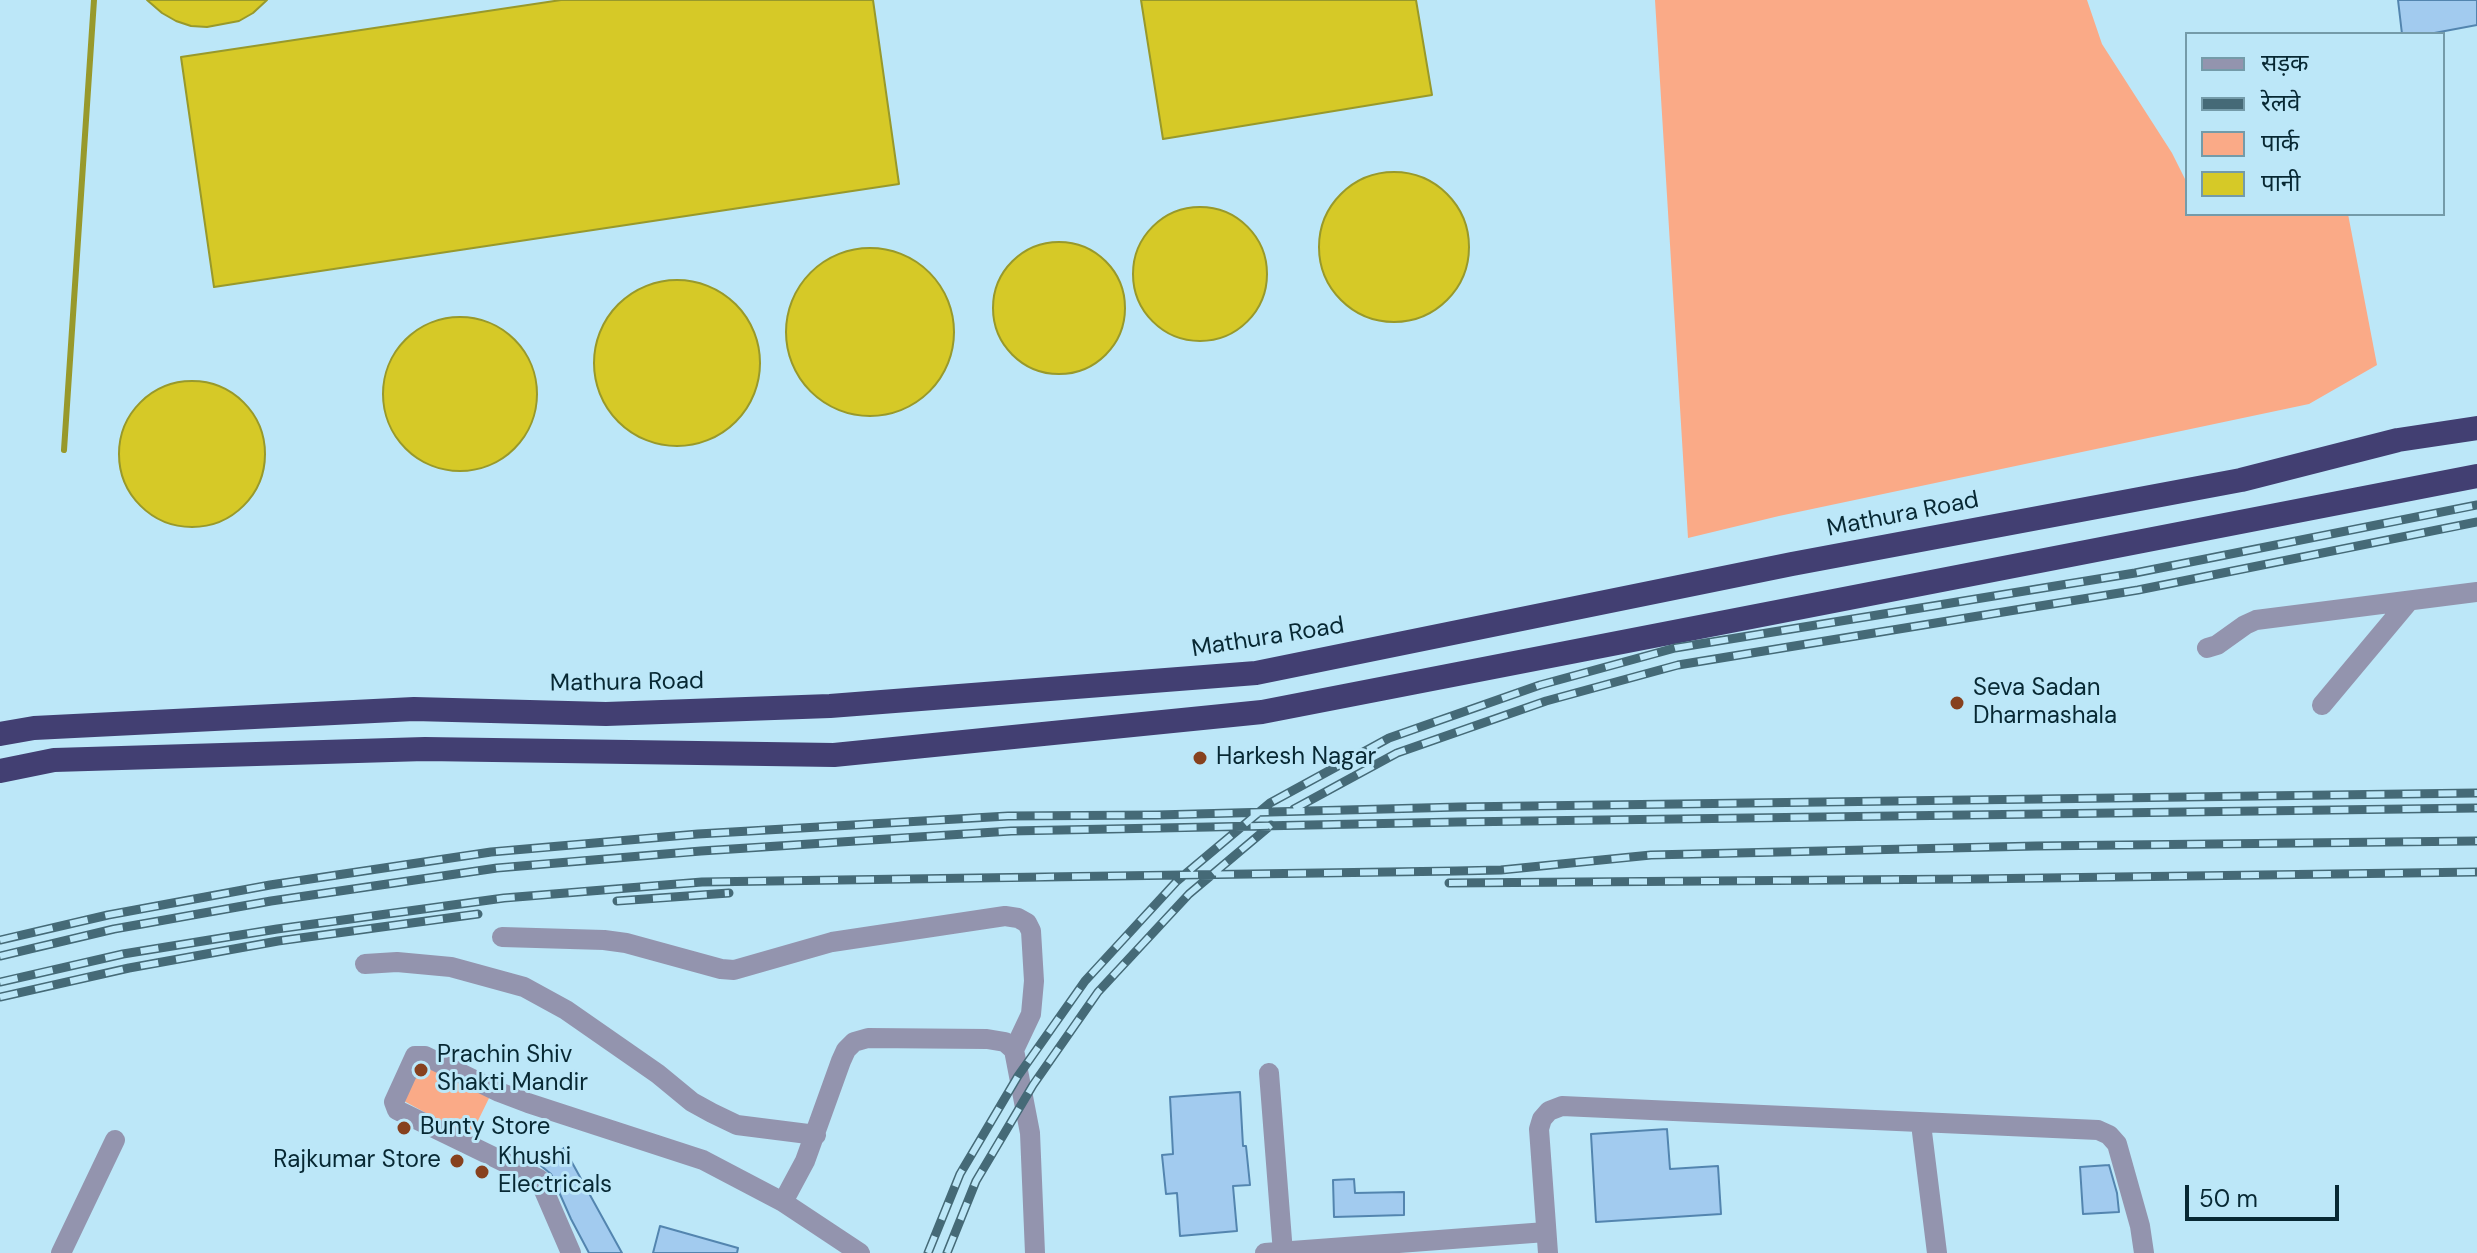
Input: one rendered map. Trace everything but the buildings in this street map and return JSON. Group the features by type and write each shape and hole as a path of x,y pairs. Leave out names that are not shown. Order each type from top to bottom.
{"highway":[{"name":"Mathura Road","path":"0,734 34,728 414,709 606,714 830,706 1256,673 1792,564 2241,480 2398,440 2477,428"},
{"path":"0,771 54,760 425,749 834,755 1262,712 2477,476"}],"street":[{"path":"2207,648 2256,620 2477,592"},
{"path":"2322,705 2409,601"},
{"path":"502,937 626,943 734,970 832,942 1005,916 1027,923 1031,931 1034,981 1031,1014 1014,1050 1030,1133 1035,1253"},
{"path":"365,964 397,962 451,967 524,987 566,1010 658,1074 692,1102 712,1113 737,1125 816,1135"},
{"path":"783,1202 816,1135 841,1061 854,1042 868,1038 987,1039 1005,1042 1014,1050"},
{"path":"571,1253 539,1179 397,1110 394,1102 415,1056 425,1056 528,1103 703,1160 783,1202 860,1253"},
{"path":"1269,1073 1277,1253 1547,1243 1539,1129 1549,1111 1562,1106 2098,1130 2109,1135 2117,1144 2140,1226 2144,1253"},
{"path":"1921,1124 1937,1253"},
{"path":"61,1253 115,1140"}],"green space":[{"path":"1655,0 2087,0 2102,44 2172,153 2185,179 2185,216 2348,216 2377,365 2309,404 1688,538"},
{"path":"420,1066 493,1090 470,1137 404,1101"}],"water":[{"path":"147,0 267,0 239,21 207,27 176,21"},
{"path":"561,0 873,0 899,184 214,287 181,57"},
{"path":"1141,0 1416,0 1432,95 1163,139"},
{"path":"1394,172 1423,177 1447,194 1464,218 1469,247 1464,276 1447,300 1423,317 1394,322 1365,317 1341,300 1324,276 1319,247 1324,218 1341,194 1365,177"},
{"path":"1200,207 1226,212 1247,227 1262,248 1267,274 1262,300 1247,321 1226,336 1200,341 1174,336 1153,321 1138,300 1133,274 1138,248 1153,227 1174,212"},
{"path":"1059,242 1084,247 1105,262 1120,283 1125,308 1120,333 1105,354 1084,369 1059,374 1034,369 1013,354 998,333 993,308 998,283 1013,262 1034,247"},
{"path":"870,248 902,254 930,272 948,300 954,332 948,364 930,392 902,410 870,416 838,410 810,392 792,364 786,332 792,300 810,272 838,254"},
{"path":"677,280 709,287 735,305 753,331 760,363 753,395 735,421 709,439 677,446 645,439 619,421 601,395 594,363 601,331 619,305 645,287"},
{"path":"460,317 490,322 515,339 532,364 537,394 532,424 515,449 490,466 460,471 430,466 405,449 388,424 383,394 388,364 405,339 430,322"},
{"path":"192,381 220,387 243,403 259,426 265,454 259,482 243,505 220,521 192,527 164,521 141,505 125,482 119,454 125,426 141,403 164,387"}],"waterway":[{"path":"64,450 94,0"}],"railway":[{"path":"928,1253 960,1174 1018,1076 1085,981 1177,881 1270,803 1389,738 1540,685 1675,648 2135,573 2477,505"},
{"path":"1294,809 1397,753 1546,701 1678,665 2138,590 2477,522"},
{"path":"0,940 108,915 270,885 491,852 698,834 1008,816 2477,793"},
{"path":"0,956 114,929 271,901 497,868 1011,831 2477,808"},
{"path":"947,1253 976,1181 1033,1085 1098,992 1189,894 1271,825"},
{"path":"0,982 123,954 277,929 504,898 702,882 1501,870 1651,855 2036,846 2477,841"},
{"path":"1449,883 2477,872"},
{"path":"617,901 729,893"},
{"path":"0,997 129,968 278,941 478,914"}],"place":[{"name":"Seva Sadan Dharmashala","path":"1957,703"},
{"name":"Harkesh Nagar","path":"1200,758"},
{"name":"Prachin Shiv Shakti Mandir","path":"421,1070"},
{"name":"Bunty Store","path":"404,1128"},
{"name":"Rajkumar Store","path":"457,1161"},
{"name":"Khushi Electricals","path":"482,1172"}]}
